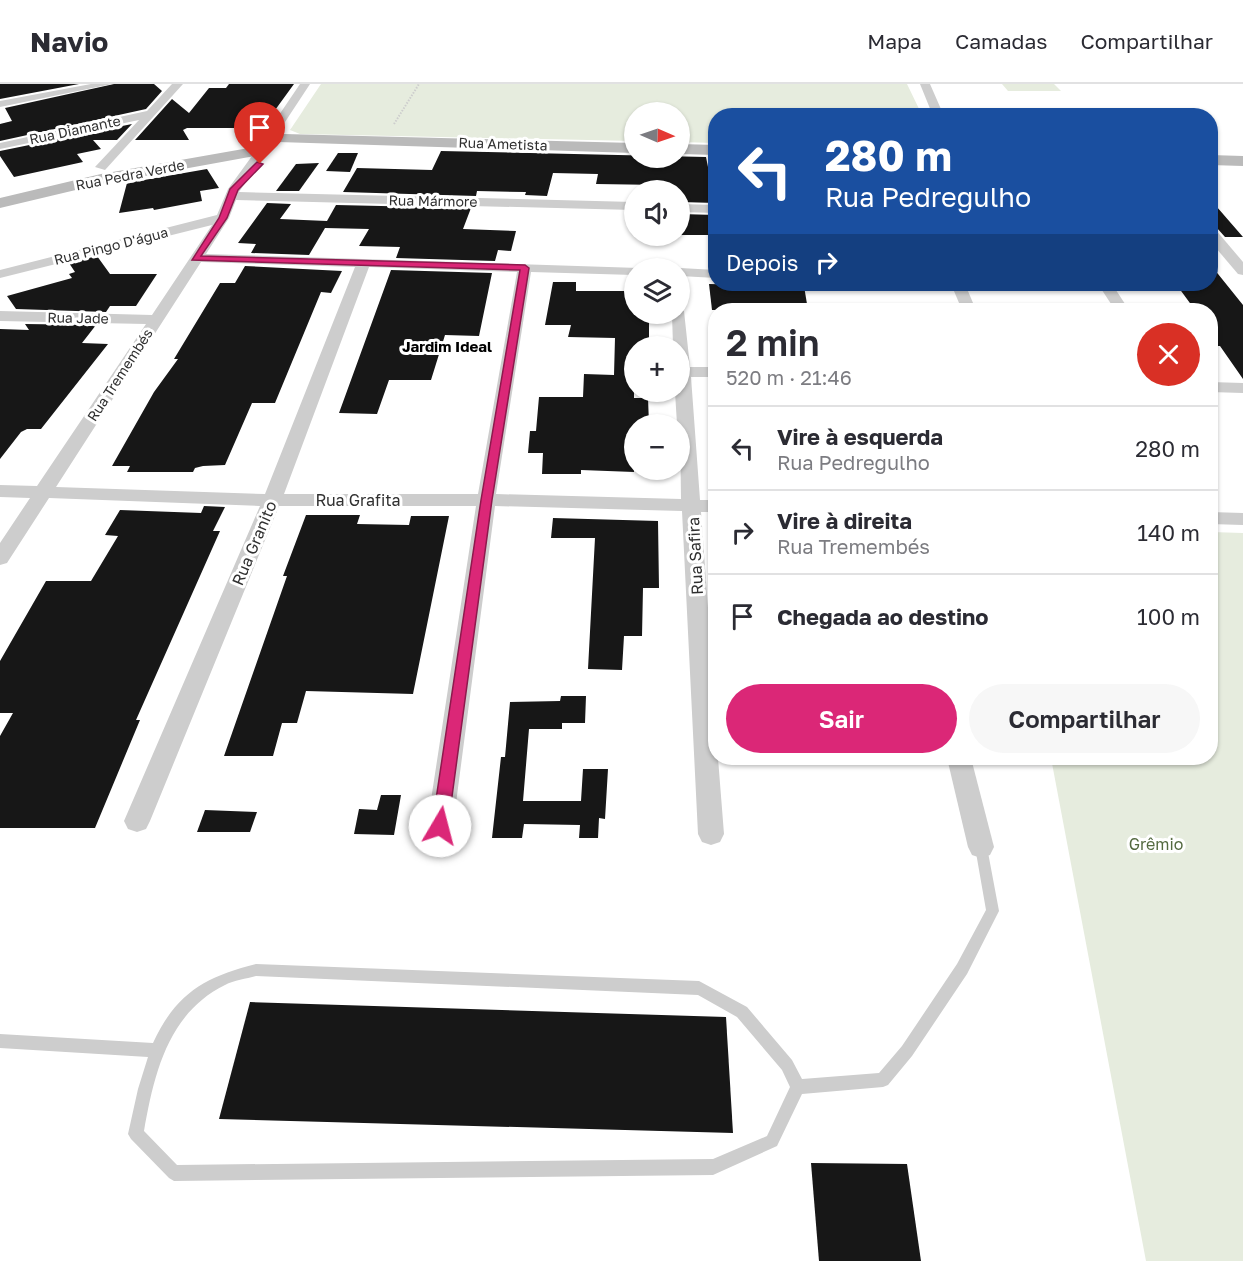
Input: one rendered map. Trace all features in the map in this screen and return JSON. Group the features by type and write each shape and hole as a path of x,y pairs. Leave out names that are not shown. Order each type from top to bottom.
{"street":[{"path":"0,104 107,84"},
{"path":"101,166 178,84"},
{"name":"Rua Tremembés","path":"0,558 223,218 232,192 250,166 270,145 281,120 305,84"},
{"path":"925,84 936,108"},
{"name":"Rua Diamante","path":"0,146 150,114"},
{"name":"Rua Tremembés","path":"232,192 270,145 281,120"},
{"name":"Rua Ametista","path":"270,145 372,140 624,148"},
{"name":"Rua Pedra Verde","path":"0,190 101,166 270,145"},
{"name":"Rua Pedra Verde","path":"0,203 101,179 204,161 270,145"},
{"path":"690,149 708,150"},
{"path":"1218,160 1243,161"},
{"path":"204,161 244,163 250,166"},
{"name":"Rua Mármore","path":"232,192 624,206"},
{"path":"690,208 708,208"},
{"name":"Rua Pingo D'água","path":"0,274 223,218"},
{"path":"1218,241 1243,271"},
{"path":"1226,250 1243,251"},
{"path":"195,258 624,271"},
{"name":"Rua Granito","path":"137,821 272,500 364,263"},
{"path":"440,826 486,500 525,268"},
{"path":"690,272 708,273"},
{"name":"Rua Jade","path":"0,316 156,320"},
{"path":"690,372 708,372"},
{"path":"1218,387 1243,388"},
{"name":"Rua Safira","path":"686,402 711,834"},
{"name":"Rua Grafita","path":"0,491 272,500 486,500 708,506"},
{"path":"1218,518 1243,519"},
{"path":"961,765 981,847"}],"lane":[{"path":"798,1087 884,1080 907,1051 962,969 993,911 981,847"},
{"path":"256,970 699,987 742,1012 787,1065 798,1087 772,1141 713,1167 174,1173 136,1134 145,1082 155,1050 186,1004 220,980 256,970"},
{"path":"0,1041 155,1050"}],"path":[{"path":"390,130 419,84"}],"green space":[{"path":"321,84 907,84 919,108 708,108 708,143 690,142 690,102 624,102 624,141 300,134 290,130"},
{"path":"1002,84 1054,84 1061,91 1008,91"},
{"name":"Grêmio","path":"1218,532 1243,533 1243,1261 1146,1261 1052,765 1218,765"}],"building":[{"path":"0,84 79,84 0,99"},
{"path":"114,84 154,84 162,91 146,109 0,141 0,124 12,121 5,108"},
{"path":"229,84 294,84 262,128 187,128 183,130 189,140 135,140 172,99 189,113 209,88 226,88"},
{"path":"132,124 117,140 93,140 101,149 77,154 83,162 14,177 0,156 0,151"},
{"path":"441,151 624,155 624,168 690,168 690,157 706,157 708,203 690,202 690,180 624,180 624,184 596,184 598,174 553,173 547,196 525,195 526,192 477,191 476,196 343,192 357,168 432,170"},
{"path":"338,153 358,153 350,172 326,171"},
{"path":"319,163 299,191 276,191 296,164"},
{"path":"207,169 219,188 200,191 202,201 154,210 153,208 119,213 127,183"},
{"path":"267,203 291,204 280,219 327,221 336,205 471,208 463,229 516,231 511,251 498,250 495,261 396,258 400,247 359,246 369,229 325,228 309,255 251,253 256,244 238,243"},
{"path":"1218,208 1243,237 1225,237 1218,229"},
{"path":"690,214 708,215 708,235 690,235"},
{"path":"97,256 110,274 157,274 136,306 110,306 106,312 16,309 7,296 72,278 69,274 75,272 69,263"},
{"path":"245,266 342,271 331,293 321,292 275,403 252,403 225,465 203,466 195,468 193,472 127,472 130,466 112,466 154,392 178,359 174,359 220,283 235,283"},
{"path":"391,270 492,273 479,336 445,335 431,380 389,380 377,414 339,413"},
{"path":"1218,274 1243,305 1243,379 1218,346 1218,303 1190,303 1181,291 1218,291"},
{"path":"553,282 576,282 576,291 624,291 624,324 649,324 649,336 624,336 624,402 648,402 649,414 624,414 624,472 581,470 581,474 542,474 543,453 528,453 530,431 536,431 539,397 583,397 584,374 614,375 615,338 568,337 571,325 545,325"},
{"path":"710,291 805,291 807,303 711,303"},
{"path":"25,324 96,325 82,343 108,344 41,429 27,429 21,432 0,459 0,329 29,330"},
{"path":"204,506 225,507 213,531 220,531 136,720 140,720 95,828 0,828 0,736 13,713 0,713 0,661 46,581 91,581 118,536 105,535 120,510 201,513"},
{"path":"306,515 360,515 357,524 409,525 411,516 449,516 413,694 306,691 297,723 282,723 273,756 224,756 287,576 283,576"},
{"path":"553,518 658,521 659,588 643,588 642,636 624,636 622,670 588,669 595,538 551,538"},
{"path":"561,696 586,696 585,723 562,723 562,729 529,729 523,801 581,801 583,769 608,769 605,819 599,818 598,838 579,838 580,825 524,824 522,838 492,838 501,757 505,757 510,702 560,701"},
{"path":"381,795 401,795 394,835 354,834 359,809 377,810"},
{"path":"205,810 257,812 250,832 197,832"},
{"path":"250,1002 726,1017 733,1133 219,1119"},
{"path":"811,1163 907,1164 921,1261 819,1261"}],"district":[{"name":"Jardim Ideal","path":"447,347"}],"route":[{"path":"260,164 234,189 223,218 195,258 525,268 486,500 440,826"}]}
